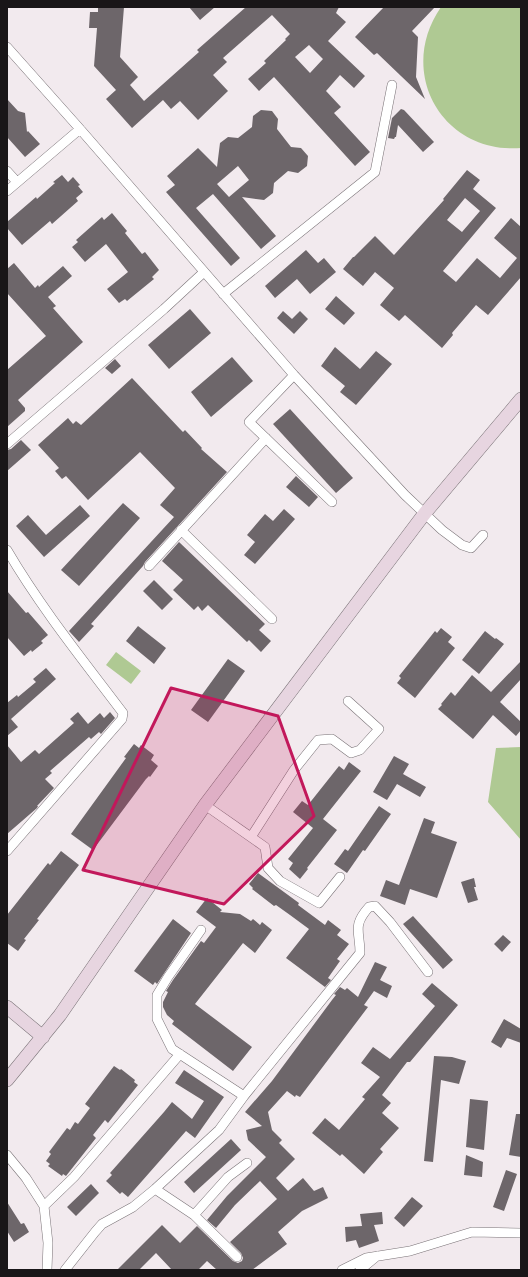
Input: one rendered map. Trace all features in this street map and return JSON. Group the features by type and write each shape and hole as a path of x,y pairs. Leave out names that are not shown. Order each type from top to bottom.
{"main road":[{"path":"7,1080 60,1014 205,805 425,513 521,399"},
{"path":"7,1007 43,1037"}],"street":[{"path":"7,47 294,375 405,495 442,530 462,545 471,548 483,535"},
{"path":"223,294 375,172 392,85"},
{"path":"7,191 80,129"},
{"path":"7,171 17,182"},
{"path":"7,444 164,309 204,272"},
{"path":"294,375 249,422 332,502"},
{"path":"149,566 266,438"},
{"path":"181,530 272,619"},
{"path":"7,550 19,570 66,637 123,714 122,719 7,851"},
{"path":"251,837 294,770 318,740 332,739 352,753 360,750 379,729 348,701"},
{"path":"205,805 265,847 268,868 280,881 319,903 340,877"},
{"path":"65,1270 102,1224 133,1207 155,1189 218,1130 360,953 360,942 357,928 361,915 369,907 375,906 390,922 428,972"},
{"path":"201,930 157,995 157,1019 172,1049 244,1096"},
{"path":"44,1206 74,1177 180,1054"},
{"path":"7,1155 26,1178 44,1206 48,1243 47,1270"},
{"path":"194,1215 228,1177 247,1163"},
{"path":"155,1189 194,1215 237,1257"},
{"path":"342,1270 366,1258 410,1251 472,1232 521,1233"},
{"path":"360,1270 377,1256"}],"highlighted area":[{"path":"171,688 278,716 314,816 224,904 83,870"}],"green space":[{"path":"441,7 521,7 521,148 493,146 469,138 449,123 434,104 426,82 423,57 428,32"},
{"path":"116,652 141,671 131,684 106,665"},
{"path":"521,747 521,840 488,802 496,748"}],"building":[{"path":"98,7 124,7 120,57 138,77 130,85 144,101 199,52 197,50 246,7 339,7 336,13 346,22 328,41 365,76 354,88 340,75 326,91 341,107 334,113 370,152 355,166 274,77 259,91 248,79 266,63 264,61 286,40 285,39 290,34 272,15 223,58 227,62 213,75 228,91 198,120 180,101 171,109 163,100 132,128 106,99 116,90 94,66 97,28 89,28 90,12 98,12","holes":["309,45 323,59 310,73 295,57"]},
{"path":"189,7 215,7 200,20"},
{"path":"384,7 435,7 412,31 418,37 416,77 425,99 377,53 374,55 355,37"},
{"path":"7,99 18,111 25,113 27,132 28,131 40,144 25,157 7,137"},
{"path":"401,109 404,110 434,142 423,152 398,125 396,137 394,139 388,138 392,118"},
{"path":"261,110 272,111 278,119 277,129 291,147 301,148 308,156 307,166 298,173 288,171 274,183 273,193 264,200 242,197 276,236 261,249 213,194 196,208 240,258 231,266 166,192 175,185 167,176 198,148 217,167 220,143 228,137 238,138 252,127 253,116","holes":["238,166 249,180 229,197 217,184"]},
{"path":"467,170 480,180 473,189 496,208 443,271 456,282 477,258 500,278 517,258 494,238 511,218 521,227 521,277 488,315 476,305 452,333 453,335 442,348 405,315 399,321 380,305 394,288 375,272 363,286 343,269 375,236 394,255 444,200 443,199","holes":["465,198 480,211 462,232 447,220"]},
{"path":"62,175 68,182 73,177 80,185 78,186 83,192 76,198 78,201 52,224 50,221 22,245 7,228 7,222 36,197 37,199"},
{"path":"112,213 127,231 125,233 142,254 145,252 159,270 152,277 154,279 127,301 125,299 119,303 107,289 128,272 106,244 85,262 72,247 78,242 76,240 102,217 104,220"},
{"path":"306,250 318,263 324,258 336,272 310,294 297,279 275,298 265,286"},
{"path":"14,263 35,288 38,285 39,287 63,266 72,276 48,297 56,306 53,308 83,342 18,400 25,408 25,411 7,427 7,370 46,336 7,293 7,269"},
{"path":"336,296 355,313 344,325 325,309"},
{"path":"190,309 211,333 169,369 148,345"},
{"path":"283,311 292,319 300,311 308,319 294,334 277,318"},
{"path":"335,347 360,369 376,351 392,364 356,405 340,392 345,386 321,366"},
{"path":"232,357 253,381 211,417 191,392"},
{"path":"115,359 121,366 112,374 105,368"},
{"path":"132,378 183,432 185,430 202,448 201,449 227,472 91,624 94,626 79,642 69,631 174,517 160,505 175,488 140,452 88,500 66,476 62,479 55,471 59,468 38,445 68,418 73,424 76,421 81,425"},
{"path":"290,409 353,478 336,493 273,424"},
{"path":"21,440 31,450 7,471 7,450 11,449"},
{"path":"296,476 318,497 309,507 286,487"},
{"path":"123,503 140,518 79,586 61,570"},
{"path":"80,505 90,516 44,557 16,526 28,515 46,535"},
{"path":"284,509 295,519 255,564 244,555 255,542 247,535 265,514 273,521"},
{"path":"179,542 265,624 259,630 271,641 261,652 249,640 247,642 208,605 202,611 198,606 194,610 173,590 183,580 162,561"},
{"path":"154,580 173,599 162,610 143,591"},
{"path":"7,591 48,635 41,641 43,643 32,652 31,650 24,656 7,637"},
{"path":"138,626 166,648 154,664 126,641"},
{"path":"441,628 452,637 448,642 455,648 415,698 397,683 401,678 399,676 435,631 437,633"},
{"path":"485,631 504,644 479,674 462,660"},
{"path":"228,659 245,671 208,722 191,710"},
{"path":"521,661 521,679 500,702 521,722 521,730 516,736 493,715 473,739 438,709 451,692 455,696 472,675 491,692"},
{"path":"46,668 56,679 11,719 18,727 7,736 7,703 17,695 18,697 36,682 33,679"},
{"path":"78,712 88,724 100,713 104,718 110,712 115,718 101,734 99,732 91,739 89,737 50,771 52,773 45,779 54,788 37,806 37,808 7,834 7,745 21,762 35,750 39,754 74,723 70,719"},
{"path":"134,744 139,748 141,745 154,755 151,760 158,766 150,777 149,776 146,779 93,850 71,834 126,758 124,757"},
{"path":"394,756 409,764 403,774 426,787 420,797 397,784 387,800 373,792"},
{"path":"349,762 361,771 323,819 337,830 300,879 289,869 293,863 288,859 313,828 293,812 302,801 308,805 339,766 344,770"},
{"path":"379,806 391,814 365,851 363,850 347,873 334,864 345,849 348,851"},
{"path":"424,818 435,822 431,833 457,842 437,898 410,889 405,905 380,896 386,880 399,885"},
{"path":"61,851 79,865 37,919 39,920 24,939 26,940 18,951 7,943 7,915 48,863 50,865"},
{"path":"258,873 299,903 298,905 325,925 328,920 341,930 337,935 349,944 337,959 340,961 328,978 331,980 325,987 286,958 309,929 276,905 274,906 252,889 253,888 249,884"},
{"path":"474,878 476,887 474,887 478,900 468,903 461,882"},
{"path":"207,898 222,910 220,912 240,914 251,921 253,919 260,925 262,922 272,930 255,953 243,943 195,1004 252,1047 233,1071 172,1024 174,1021 167,1015 163,1007 163,1002 168,992 166,991 173,980 201,941 204,943 216,927 196,912"},
{"path":"413,916 453,960 443,969 403,924"},
{"path":"173,919 191,933 157,984 155,982 153,985 134,971"},
{"path":"503,935 511,942 502,952 494,944"},
{"path":"375,962 387,967 380,980 392,986 387,998 374,991 364,1005 368,1007 300,1097 296,1095 295,1097 287,1091 268,1112 272,1130 282,1140 279,1143 295,1159 276,1178 288,1191 303,1178 314,1191 323,1187 328,1198 302,1211 278,1232 287,1244 252,1270 217,1270 207,1261 198,1270 172,1270 156,1253 139,1270 117,1270 162,1225 180,1243 197,1226 233,1261 238,1263 242,1261 243,1258 241,1253 230,1242 277,1199 260,1181 235,1205 216,1228 207,1220 227,1196 266,1157 248,1140 246,1130 262,1126 245,1112 272,1081 336,995 334,994 340,987 345,990 347,988 358,997"},
{"path":"432,983 458,1005 410,1062 407,1062 382,1095 391,1103 382,1113 399,1128 380,1149 383,1152 364,1174 342,1154 340,1156 312,1133 325,1118 339,1130 365,1099 362,1097 380,1077 361,1063 373,1047 390,1059 435,1006 422,994"},
{"path":"504,1019 521,1029 521,1043 507,1038 501,1048 491,1042"},
{"path":"434,1056 452,1057 466,1061 459,1084 441,1080 433,1162 424,1161"},
{"path":"114,1066 120,1070 121,1069 135,1080 134,1082 138,1085 108,1123 105,1120 93,1135 96,1138 66,1176 63,1174 62,1176 48,1166 50,1164 46,1161 51,1154 49,1152 67,1128 70,1130 75,1122 78,1124 90,1108 85,1104"},
{"path":"184,1070 224,1097 195,1138 186,1131 128,1197 122,1192 120,1194 106,1181 112,1175 110,1173 172,1102 192,1119 204,1101 175,1083"},
{"path":"470,1099 488,1101 484,1150 466,1147"},
{"path":"516,1114 521,1114 521,1157 509,1155"},
{"path":"231,1139 241,1150 194,1193 184,1182"},
{"path":"466,1155 483,1162 482,1177 464,1175"},
{"path":"506,1170 517,1174 504,1211 493,1207"},
{"path":"91,1184 99,1193 76,1216 67,1207"},
{"path":"412,1197 423,1206 404,1227 394,1218"},
{"path":"7,1202 21,1224 24,1223 29,1232 14,1242 7,1231"},
{"path":"382,1212 383,1224 374,1225 379,1241 359,1248 356,1240 346,1242 345,1227 362,1226 360,1214"}]}
